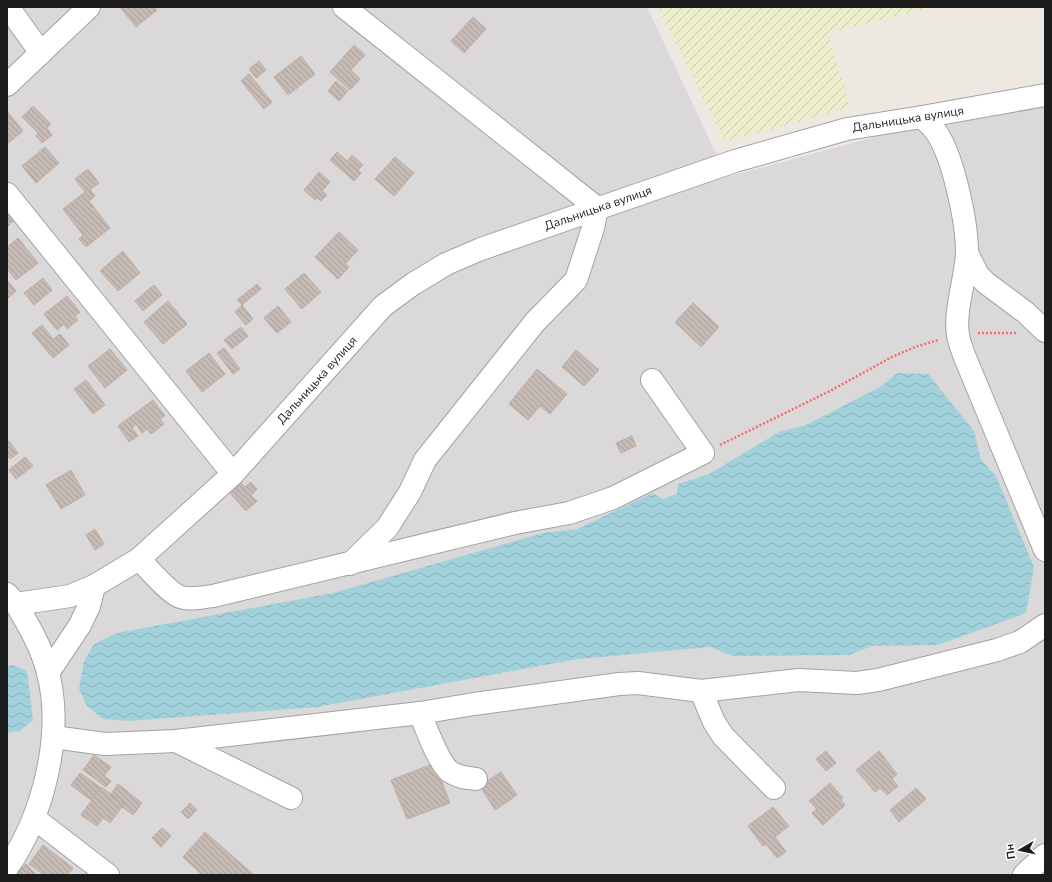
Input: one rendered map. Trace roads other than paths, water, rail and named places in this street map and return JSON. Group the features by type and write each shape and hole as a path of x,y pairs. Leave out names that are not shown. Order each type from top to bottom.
{"street":[{"path":"8,7 41,53"},
{"path":"7,85 89,7"},
{"path":"344,7 597,208 593,228 576,280 535,322 425,460 410,492 387,528 350,564"},
{"name":"Дальницька вулиця","path":"12,599 70,596 94,586 139,559 233,474 383,306 413,284 446,264 481,249 736,161 847,129 1045,95"},
{"path":"922,117 934,128 943,146 954,176 962,208 967,253 958,319 958,334 964,355 1045,550"},
{"path":"7,194 233,474"},
{"path":"967,253 978,275 986,283 1025,312 1044,331"},
{"path":"139,559 178,596 194,598 213,596 515,523 569,513 613,498 703,453 652,380"},
{"path":"48,673 80,625 89,606 94,586"},
{"path":"7,868 34,818 45,780 53,737 53,704 48,673 35,636 12,599"},
{"path":"53,737 105,744 176,741 420,713 619,684 638,684 701,691 799,680 857,683 878,680 997,650 1020,642 1043,624"},
{"path":"701,691 714,722 723,736 774,788"},
{"path":"420,713 441,759 450,771 462,777 476,779"},
{"path":"176,741 291,798"},
{"path":"34,818 108,875"},
{"path":"1024,875 1045,855"}],"water":[{"path":"898,373 928,374 974,431 981,460 996,476 1034,567 1026,613 938,645 872,646 849,655 733,656 710,647 578,659 317,707 129,721 103,719 87,706 79,689 84,661 94,644 117,633 333,593 543,533 577,529 653,493 663,499 677,494 678,484 709,474 779,432 806,425 880,387"},
{"path":"13,665 27,671 33,720 20,731 7,733 7,666"}]}
